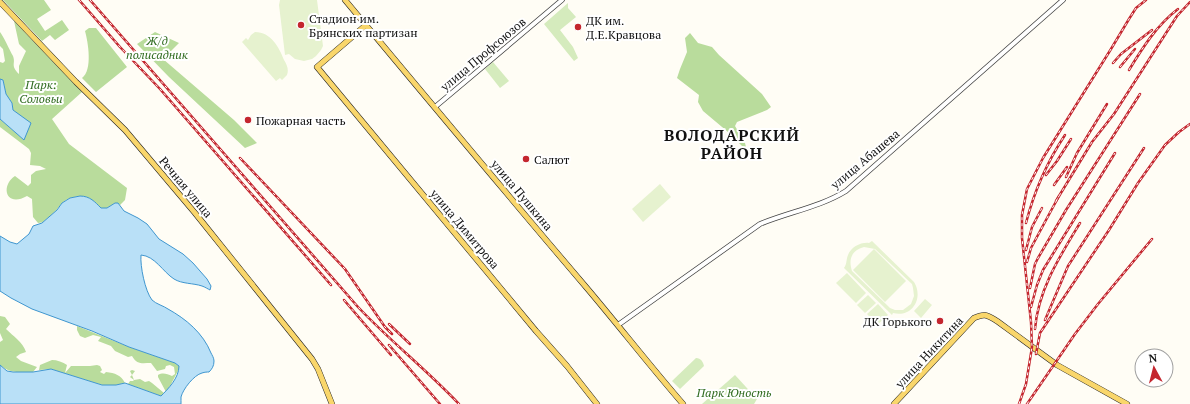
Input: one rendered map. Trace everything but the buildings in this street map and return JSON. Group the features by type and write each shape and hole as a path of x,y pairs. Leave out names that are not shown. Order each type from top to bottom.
{"main road":[{"name":"улица Пушкина","path":"345,0 683,404"},
{"name":"Речная улица","path":"0,2 76,82 125,130 195,213 312,359 318,369 332,404"},
{"name":"улица Димитрова","path":"366,25 317,67 538,334 567,366 597,404"},
{"name":"улица Никитина","path":"894,404 974,318 981,315 990,316 1057,365 1127,404"}],"street":[{"name":"улица Профсоюзов","path":"435,107 562,0"},
{"name":"улица Абашева","path":"618,325 760,224 825,202 846,191 1063,0"}],"green space":[{"path":"3,0 44,0 51,10 37,19 45,31 62,20 69,30 55,40 50,35 42,41"},
{"name":"Стадион им. Брянских партизан","path":"280,0 317,0 323,46 312,59 304,61 295,59 289,54 285,55 279,5"},
{"path":"568,3 568,8 576,17 560,30 573,47 578,58 574,61 544,24"},
{"name":"Парк: Соловьи","path":"14,21 82,92 52,119 69,144 127,188 125,200 120,205 115,203 107,208 101,208 88,198 78,196 72,197 62,203 53,214 44,221 38,223 33,217 32,199 27,196 20,199 10,198 7,190 10,180 15,176 28,186 31,183 31,175 36,171 46,169 40,166 30,165 31,153 29,149 0,127 0,119 24,140 13,110 12,103 6,94 3,80 0,79 0,62 3,63 5,61 3,49 0,46 0,32 13,56 14,66 19,74 19,66 26,51 19,44"},
{"path":"89,28 96,28 127,67 96,92 82,78 88,69 89,63 85,31"},
{"name":"Ж/д полисадник","path":"155,32 179,43 163,59 234,120 257,143 245,148 169,77 137,44"},
{"path":"255,32 270,37 280,50 288,69 287,75 282,80 280,78 276,81 242,42 246,38 248,40"},
{"path":"690,33 698,43 712,47 762,94 771,107 737,122 735,126 745,143 747,151 728,132 703,111 698,102 699,95 677,78 687,52 685,38"},
{"path":"493,62 509,81 500,88 485,69"},
{"path":"660,184 671,197 643,222 632,209"},
{"path":"872,241 914,282 918,294 917,300 911,310 906,313 893,313 892,315 844,268 849,252 854,247 860,244 869,243","holes":["864,247 875,249 912,284 914,296 911,304 903,310 895,310 890,308 852,271 850,263 856,250"]},
{"path":"874,249 906,281 885,302 853,270"},
{"path":"847,273 866,293 856,303 836,283"},
{"path":"868,295 876,303 865,313 857,305"},
{"path":"925,299 932,305 921,318 914,311"},
{"path":"878,304 888,315 877,325 867,314"},
{"path":"0,316 5,317 10,324 6,329 25,348 26,352 16,357 21,361 37,367 33,372 12,371 0,365 0,342 3,340 0,333"},
{"path":"77,326 129,347 175,363 179,366 179,369 169,388 166,392 158,375 163,373 172,376 175,374 174,367 170,365 166,366 165,369 157,371 151,363 138,362 132,356 128,357 115,351 111,346 98,341 101,337 93,335 85,338 80,336"},
{"path":"696,358 702,360 704,366 680,389 672,381"},
{"path":"52,360 60,361 67,365 65,373 71,366 97,365 100,366 102,370 100,372 104,374 106,372 117,375 122,378 125,383 116,385 102,385 51,369 39,370 40,365"},
{"path":"130,371 135,371 132,375"},
{"name":"Парк Юность","path":"735,375 757,399 754,404 702,404"},
{"path":"140,379 145,382 149,381 164,393 161,396 128,384 130,381"}],"water":[{"path":"0,79 3,80 6,94 12,103 13,110 31,123 24,140 0,119"},
{"path":"80,196 89,198 101,208 107,208 115,203 118,203 124,211 147,224 159,239 183,254 207,279 211,286 210,290 195,284 177,281 151,258 141,255 141,265 149,296 156,303 175,313 193,327 208,346 214,359 212,369 209,372 199,374 186,386 181,397 181,404 0,404 0,365 7,371 13,372 33,372 51,369 102,385 116,385 125,383 161,396 173,383 179,370 179,366 175,363 129,347 92,331 32,309 0,291 0,236 17,244 29,234 33,226 42,223 57,210 62,203 70,198"}],"railway":[{"path":"79,0 120,47 160,89 331,285"},
{"path":"90,0 358,307 459,404"},
{"path":"1019,404 1026,384 1032,347 1031,322 1022,238 1022,215 1027,189 1043,158 1129,19 1136,8 1146,0"},
{"path":"1056,201 1092,142 1114,114 1177,16 1190,2"},
{"path":"1129,70 1157,29 1178,9"},
{"path":"1113,63 1121,54 1152,30"},
{"path":"1120,67 1135,49"},
{"path":"1030,288 1035,264 1038,258 1066,210 1140,94"},
{"path":"1066,177 1077,153 1107,104"},
{"path":"1036,354 1040,333 1109,230 1138,183 1165,145 1190,124"},
{"path":"1026,223 1042,178 1052,156 1065,135"},
{"path":"1046,175 1071,139"},
{"path":"1045,320 1068,266 1144,148"},
{"path":"1031,307 1043,270 1115,153"},
{"path":"240,158 345,269 385,327 392,334"},
{"path":"1054,185 1067,167"},
{"path":"1027,262 1031,248 1059,196"},
{"path":"1026,250 1032,227 1042,208"},
{"path":"1035,329 1040,301 1045,287 1080,223"},
{"path":"1027,404 1075,334 1152,239"},
{"path":"344,300 391,355"},
{"path":"389,324 410,344"},
{"path":"389,345 440,404"}],"place":[{"name":"Стадион им. Брянских партизан","path":"301,25"},
{"name":"ДК им. Д.Е.Кравцова","path":"578,27"},
{"name":"Пожарная часть","path":"248,120"},
{"name":"Салют","path":"526,159"},
{"name":"ДК Горького","path":"940,321"}],"district":[{"name":"ВОЛОДАРСКИЙ РАЙОН","path":"732,144"}]}
